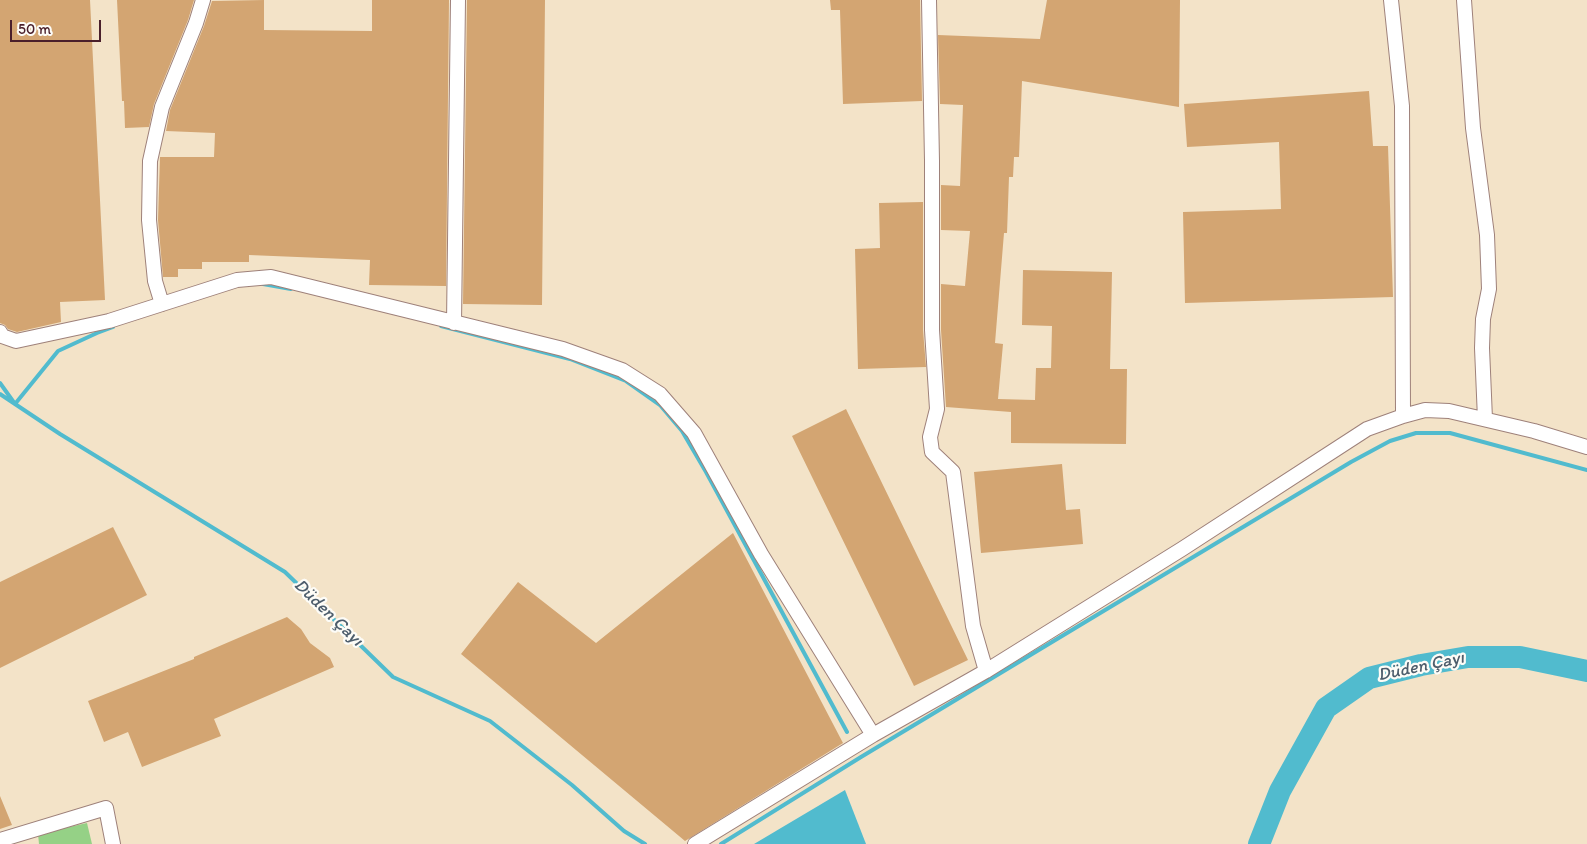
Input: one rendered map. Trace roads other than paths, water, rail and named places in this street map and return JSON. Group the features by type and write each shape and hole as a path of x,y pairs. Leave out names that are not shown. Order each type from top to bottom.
{"street":[{"path":"162,304 155,281 149,220 150,161 162,107 196,23 203,0"},
{"path":"454,323 458,0"},
{"path":"929,0 932,161 932,330 937,409 930,437 932,452 953,472 972,626 986,671"},
{"path":"1391,0 1402,106 1403,416"},
{"path":"1464,0 1473,128 1487,235 1489,289 1483,319 1482,348 1485,420"},
{"path":"0,332 2,336 16,342 109,321 237,280 271,277 563,349 622,370 660,394 694,433 761,554 873,735"},
{"path":"695,844 873,735 986,671 1182,549 1367,429 1425,410 1449,412 1534,431 1587,447"},
{"path":"0,840 106,808 114,844"}],"water":[{"path":"845,790 866,844 754,844"}],"waterway":[{"path":"263,284 291,289"},
{"path":"441,326 570,359 626,381 660,405 682,431 706,472 847,732"},
{"path":"0,383 15,404 58,351 113,327"},
{"name":"Düden Çayı","path":"0,394 60,434 285,572 393,677 490,721 572,785 624,831 645,844"},
{"path":"721,844 861,757 1351,462 1390,441 1416,433 1450,433 1587,470"},
{"name":"Düden Çayı","path":"1259,844 1280,791 1326,708 1369,678 1421,665 1468,657 1520,657 1587,671"}]}
